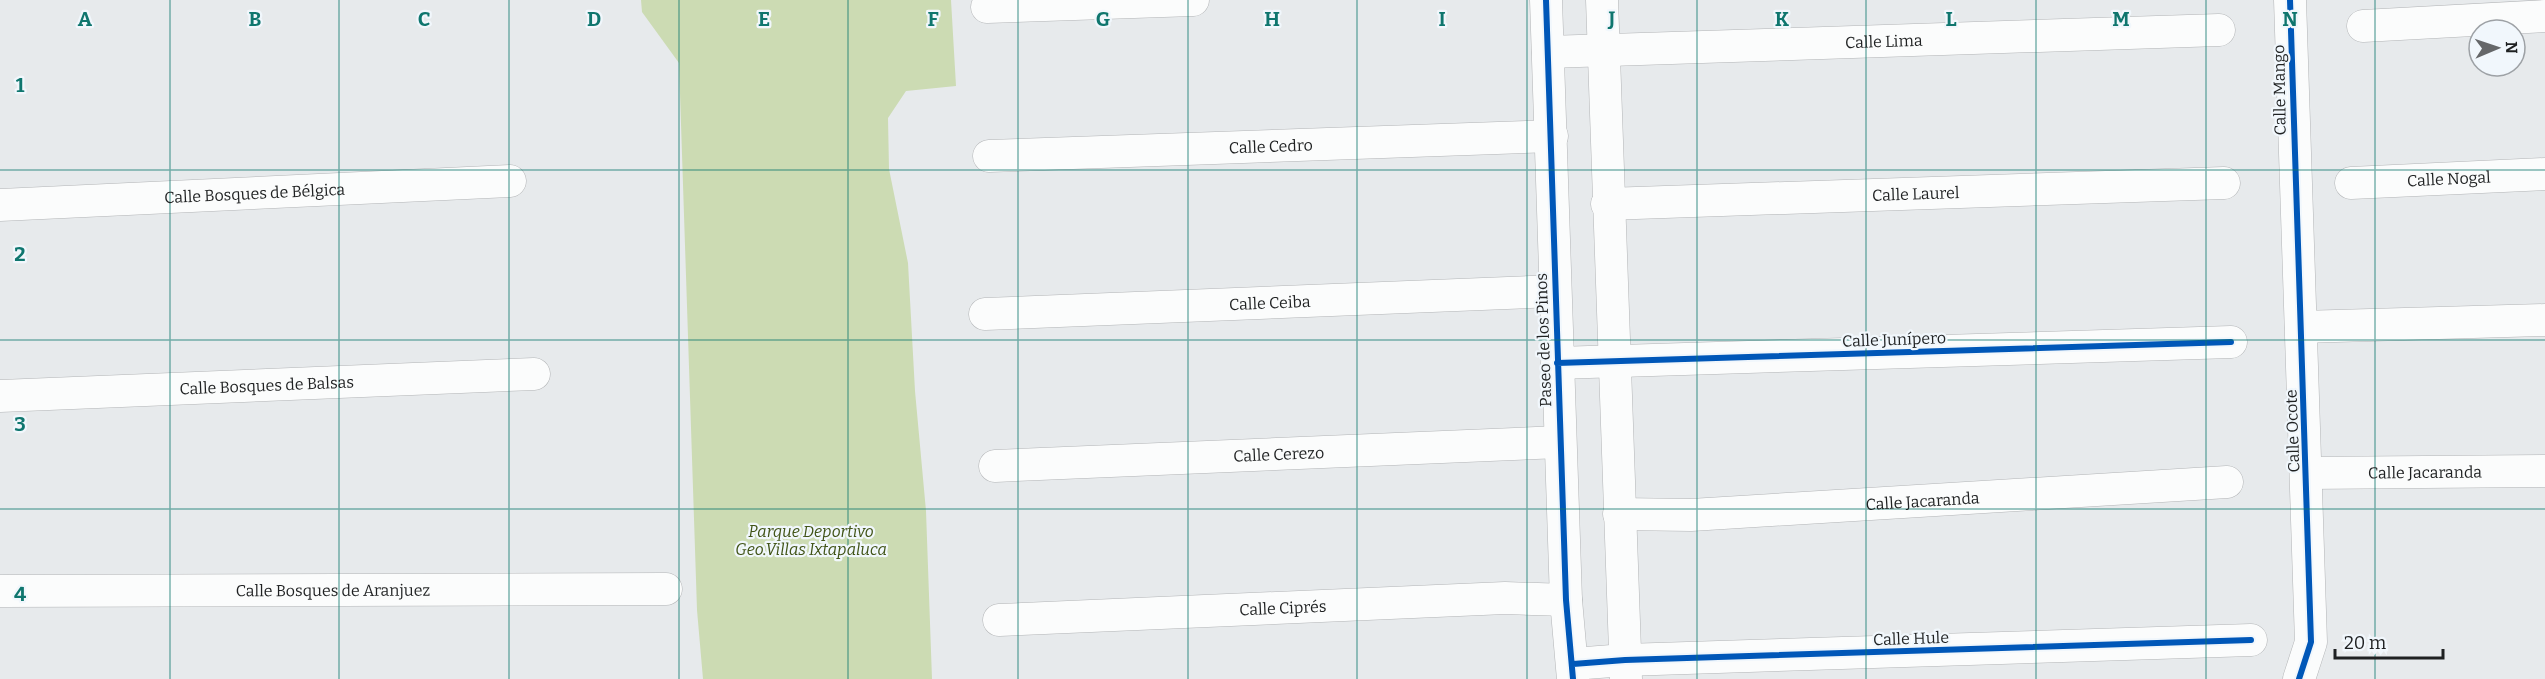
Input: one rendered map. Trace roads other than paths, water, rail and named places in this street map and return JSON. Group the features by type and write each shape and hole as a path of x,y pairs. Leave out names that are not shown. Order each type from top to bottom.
{"street":[{"path":"987,7 1193,0"},
{"name":"Paseo de los Pinos","path":"1546,0 1566,600 1573,672"},
{"path":"1602,0 1618,514 1626,670"},
{"name":"Calle Mango","path":"2290,0 2295,180"},
{"path":"2363,26 2545,16"},
{"name":"Calle Lima","path":"1548,52 2219,30"},
{"name":"Calle Cedro","path":"989,156 1552,136"},
{"name":"Calle Nogal","path":"2351,183 2545,174"},
{"name":"Calle Ocote","path":"2295,180 2307,473 2311,642 2299,679"},
{"name":"Calle Bosques de Bélgica","path":"0,205 510,181"},
{"name":"Calle Laurel","path":"1607,204 2224,183"},
{"name":"Calle Ceiba","path":"985,314 1555,291"},
{"path":"2301,327 2545,320"},
{"name":"Calle Junípero","path":"1557,363 2231,342"},
{"name":"Calle Bosques de Balsas","path":"0,396 534,374"},
{"name":"Calle Cerezo","path":"995,466 1560,442"},
{"name":"Calle Jacaranda","path":"2307,473 2545,471"},
{"name":"Calle Jacaranda","path":"1618,514 1691,515 2227,482"},
{"name":"Calle Bosques de Aranjuez","path":"0,591 666,589"},
{"name":"Calle Ciprés","path":"999,620 1505,598 1566,600"},
{"name":"Calle Hule","path":"1573,672 2251,640"}],"park label":[{"name":"Parque Deportivo Geo.Villas Ixtapaluca","path":"811,540"}]}
